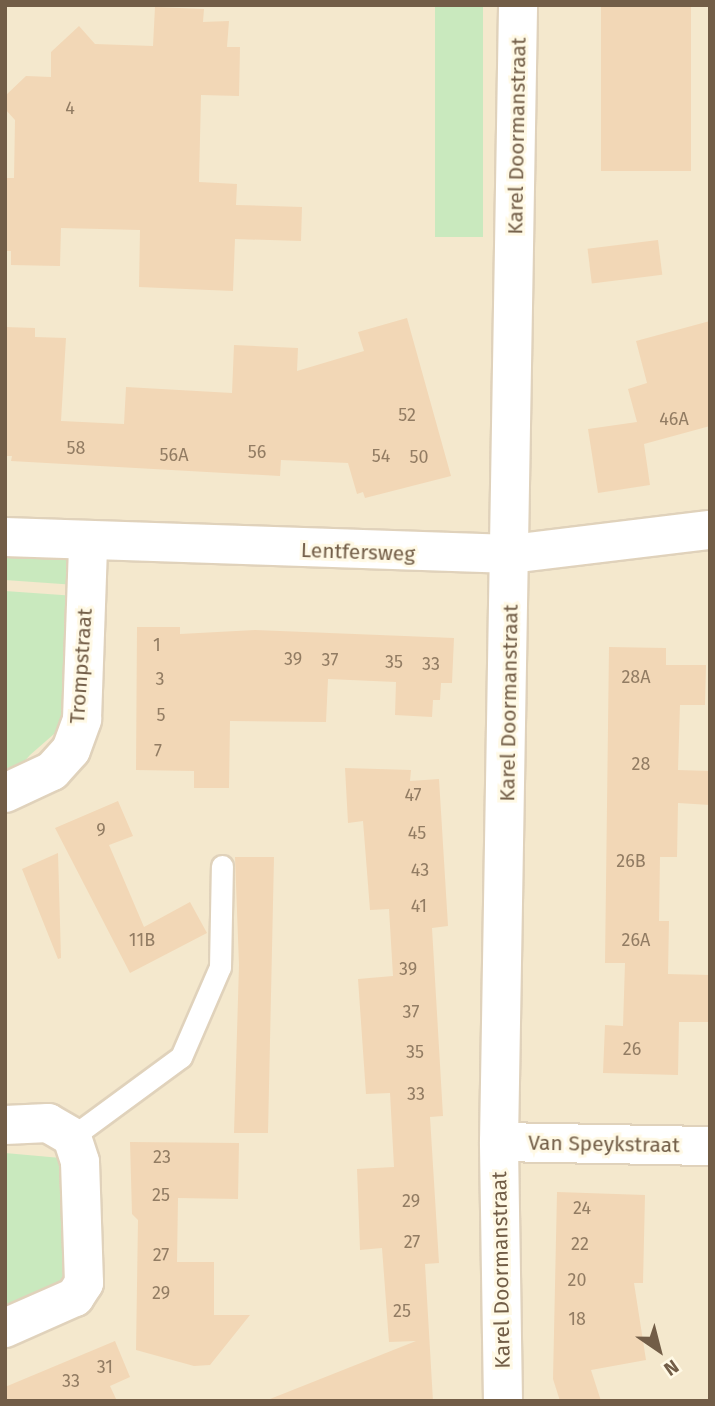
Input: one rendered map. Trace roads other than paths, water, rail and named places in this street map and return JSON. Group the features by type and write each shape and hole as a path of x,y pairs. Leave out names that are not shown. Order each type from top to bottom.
{"street":[{"name":"Karel Doormanstraat","path":"503,1401 499,1142 518,5"},
{"name":"Lentfersweg","path":"5,537 88,543 510,554 710,530"},
{"name":"Trompstraat","path":"5,793 52,771 71,750 82,719 88,543"},
{"path":"5,1125 48,1123 72,1137 80,1162 84,1283 75,1297 5,1328"},
{"name":"Van Speykstraat","path":"499,1142 710,1146"}],"lane":[{"path":"72,1137 181,1057 220,967 222,866"}]}
